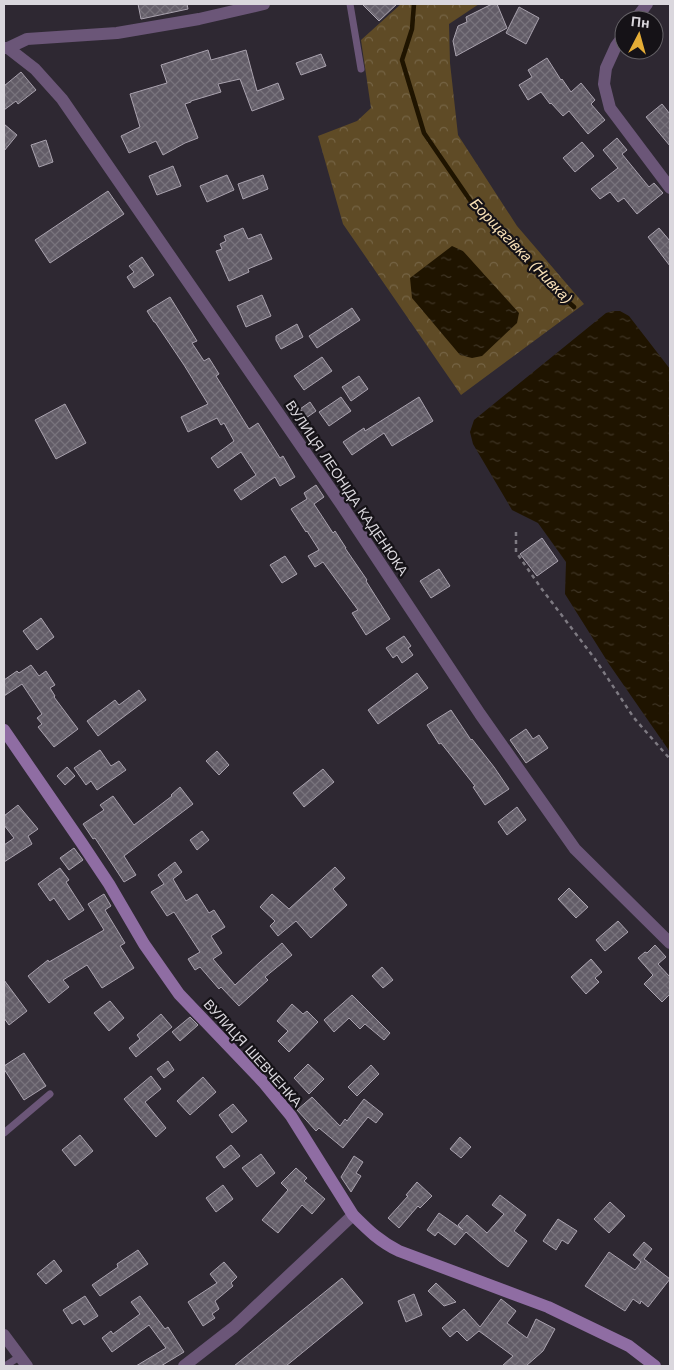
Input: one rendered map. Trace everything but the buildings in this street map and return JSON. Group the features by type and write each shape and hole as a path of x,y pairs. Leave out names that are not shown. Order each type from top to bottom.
{"street":[{"path":"6,48 27,39 117,33 199,20 264,4"},
{"name":"ВУЛИЦЯ ЛЕОНІДА КАДЕНЮКА","path":"6,48 35,69 62,99 343,507 480,714 574,849 670,943"},
{"path":"614,50 606,68 604,84 610,108 670,188"},
{"name":"ВУЛИЦЯ ШЕВЧЕНКА","path":"4,730 81,842 144,944 180,994 291,1116 353,1215 366,1229 384,1244 399,1251 548,1307 629,1346 655,1366"},
{"path":"184,1366 234,1327 353,1215"},
{"path":"4,1335 23,1361"}],"lane":[{"path":"350,4 361,69"},
{"path":"4,1133 50,1094"},
{"path":"5,1366 23,1361"}],"path":[{"path":"516,532 516,552 595,659 634,718 670,759"}],"green space":[{"path":"401,4 479,4 449,24 450,63 458,135 517,226 584,304 461,395 343,224 318,136 357,121 371,108 361,40"}],"water":[{"path":"452,246 463,251 519,313 517,323 482,356 472,358 460,355 412,298 410,278"},
{"path":"620,311 629,316 670,369 670,752 609,664 565,594 566,562 538,523 512,510 473,444 470,432 474,420 606,313"}],"waterway":[{"name":"Борщагівка (Нивка)","path":"414,4 412,29 402,60 424,133 472,203 555,290 574,307"}]}
